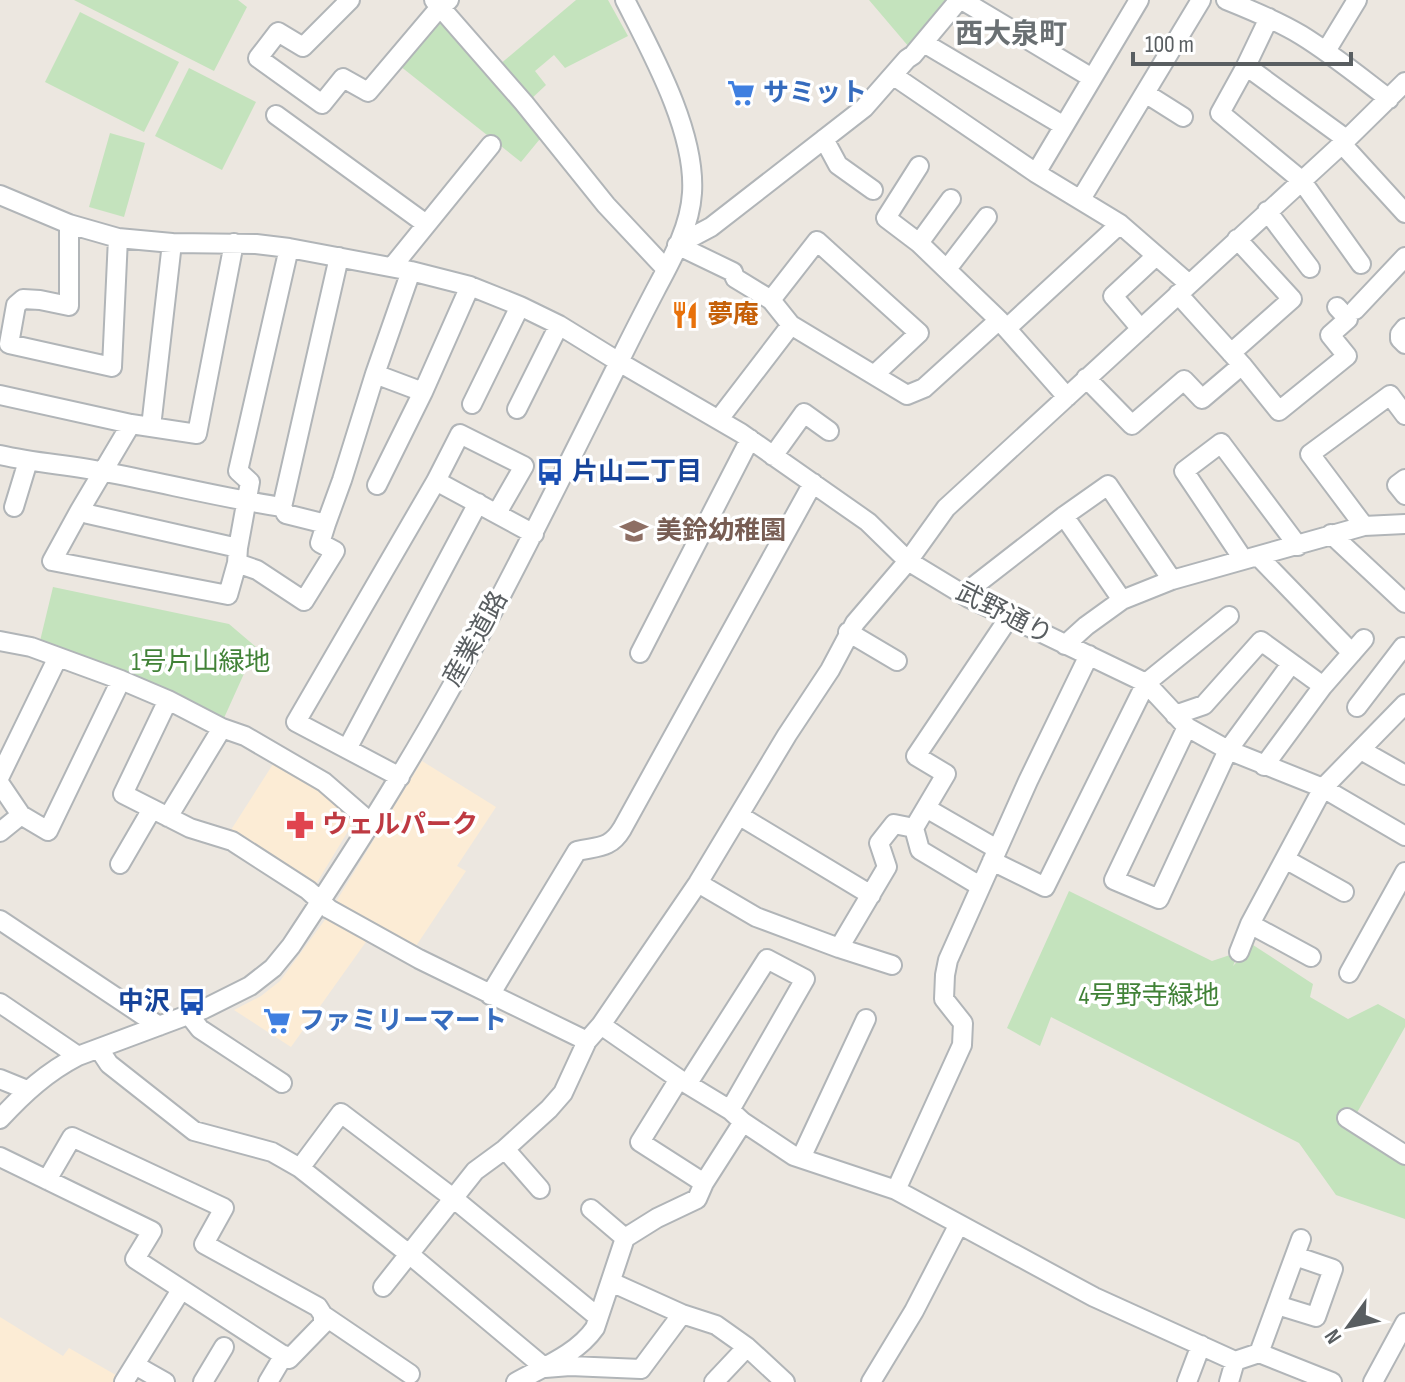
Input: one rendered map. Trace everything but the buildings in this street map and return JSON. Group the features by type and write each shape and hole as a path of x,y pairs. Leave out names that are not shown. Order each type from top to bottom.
{"street":[{"path":"350,0 303,47 278,32 258,58 322,104 343,78 368,92 441,2 606,205 666,269"},
{"name":"産業道路","path":"0,1119 27,1090 61,1065 189,1015 250,986 273,968 321,901 400,777 534,534 687,222 692,193 687,144 659,67 625,0"},
{"path":"677,245 711,227 864,108 960,0 1092,78"},
{"path":"1036,173 1139,0"},
{"path":"1081,199 1201,0"},
{"path":"1226,0 1266,11 1389,99"},
{"path":"1326,51 1357,0"},
{"path":"1266,11 1246,66 1220,113 1301,180 1361,264"},
{"path":"924,43 1064,126"},
{"path":"1246,66 1344,142 1405,213"},
{"path":"894,76 1036,173 1120,224 1156,256 1279,411 1347,356 1330,335 1348,319 1346,308 1405,257"},
{"path":"383,1287 475,1171 505,1149 563,1093 587,1041 698,883 830,670 848,632 908,561 946,508 1344,142 1405,82"},
{"path":"1145,93 1183,117"},
{"path":"276,115 426,224"},
{"path":"824,139 838,165 873,190"},
{"path":"392,267 491,145"},
{"path":"919,166 886,218 919,243 1003,324 1067,397"},
{"name":"武野通り","path":"0,195 69,224 118,238 289,248 411,271 470,286 520,306 559,325 750,439 868,522 908,561 969,598 1146,683 1181,721 1228,750 1323,788 1404,833"},
{"path":"919,243 951,199"},
{"path":"1267,211 1310,268"},
{"path":"947,269 987,217"},
{"path":"69,224 69,306 23,299 16,305 9,344 112,367 118,238"},
{"path":"677,245 733,272 735,278 771,300 791,325 907,395 924,388 1120,224"},
{"path":"1086,378 1132,425 1184,380 1202,399 1292,299 1237,239"},
{"path":"771,300 817,241 919,333 875,374"},
{"path":"151,427 172,243"},
{"path":"0,395 131,424 197,434 234,243"},
{"path":"131,424 52,561 228,595 250,482 238,471 289,248"},
{"path":"1141,329 1113,296 1156,256"},
{"path":"326,524 286,514 282,507 339,257"},
{"path":"80,510 238,556 304,601 335,551 320,543 411,271"},
{"path":"377,485 470,286"},
{"path":"472,404 520,306"},
{"path":"517,409 559,325"},
{"path":"719,419 791,325"},
{"path":"1405,328 1400,339 1405,344"},
{"path":"375,374 423,392"},
{"path":"1364,526 1310,454 1390,395 1405,415"},
{"path":"773,456 804,413 829,431"},
{"path":"400,777 296,722 436,481 460,434 524,466 497,513"},
{"path":"640,653 750,439"},
{"path":"1264,766 1323,686 1358,646 1250,557 1184,471 1221,443 1298,546"},
{"path":"0,455 282,507"},
{"path":"14,507 28,461"},
{"path":"1405,479 1397,485 1405,495"},
{"path":"436,481 534,534"},
{"path":"490,995 577,851 608,845 616,839 813,483"},
{"path":"969,598 974,586 1108,485 1172,580"},
{"path":"347,749 478,503"},
{"path":"1064,516 1122,600"},
{"path":"1065,645 1122,600 1172,580 1364,526 1405,524"},
{"path":"1331,534 1405,603"},
{"path":"926,808 1045,887 1146,683 1229,616"},
{"path":"980,886 920,850 914,828 946,774 916,756 1008,619"},
{"path":"848,632 897,661"},
{"path":"1291,664 1228,750 1159,899 1114,880 1181,721 1204,705 1261,641 1323,686"},
{"path":"2,646 31,647 121,680 245,736 324,782 370,822"},
{"path":"1357,707 1404,646"},
{"path":"896,1190 962,1045 963,1023 944,999 948,960 1089,655"},
{"path":"0,776 58,657"},
{"path":"0,784 21,815 48,831 121,680"},
{"path":"168,700 123,794 190,828 232,841 308,890 329,909 419,959 587,1041"},
{"path":"1239,952 1250,924 1323,788 1405,704"},
{"path":"120,864 222,728"},
{"path":"1361,750 1405,775"},
{"path":"0,832 21,815"},
{"path":"740,816 871,895"},
{"path":"839,948 887,867 879,843 894,824 914,828"},
{"path":"1285,859 1344,892"},
{"path":"1349,973 1405,872"},
{"path":"698,883 756,917 892,965"},
{"path":"0,920 159,1026"},
{"path":"1250,924 1311,957"},
{"path":"516,1382 545,1368 588,1337 595,1328 625,1238 697,1199 805,979 767,959 640,1142 704,1183"},
{"path":"0,1003 78,1056"},
{"path":"189,1015 200,1029 273,1081"},
{"path":"801,1158 866,1019"},
{"path":"601,1025 794,1156 896,1190 1094,1297 1235,1361 1259,1353 1332,1382"},
{"path":"99,1049 109,1064 194,1131 272,1152 300,1168 545,1368 570,1366 645,1375 682,1314"},
{"path":"0,1079 27,1090"},
{"path":"300,1168 341,1113 453,1198 598,1317"},
{"path":"1347,1118 1405,1155"},
{"path":"47,1180 72,1137 224,1208 204,1244 318,1307 323,1315 410,1374"},
{"path":"505,1149 540,1189"},
{"path":"0,1157 152,1231 135,1259 289,1359 323,1324 323,1315"},
{"path":"591,1209 625,1238"},
{"path":"871,1382 914,1311 959,1224"},
{"path":"1259,1353 1298,1248 1333,1269 1316,1317 1277,1305"},
{"path":"611,1282 682,1314 716,1325 747,1347 785,1382"},
{"path":"124,1382 181,1290"},
{"path":"1373,1382 1405,1323"},
{"path":"1187,1382 1201,1345"},
{"path":"203,1382 224,1347"},
{"path":"714,1382 747,1347"},
{"path":"268,1382 284,1355"},
{"path":"1229,1382 1235,1361"},
{"path":"135,1365 165,1382"}],"shaded area":[{"path":"275,761 320,787 352,814 353,823 316,884 311,886 229,833"},
{"path":"422,761 496,807 457,866 466,871 414,949 334,905"},
{"path":"327,917 368,939 291,1047 234,1010 261,996 280,981"},
{"path":"0,1317 63,1356 69,1348 121,1378 119,1382 0,1382"}],"green space":[{"path":"74,0 238,0 247,7 214,71"},
{"path":"576,0 608,0 628,36 565,68 554,55 535,71 546,85 529,101 499,65"},
{"path":"869,0 946,0 909,47"},
{"path":"80,12 179,62 144,132 45,82"},
{"path":"439,16 544,134 521,162 400,66"},
{"path":"189,68 256,102 222,170 155,136"},
{"path":"110,133 145,143 124,217 89,207"},
{"name":"1号片山緑地","path":"53,587 229,624 256,647 224,718 40,641"},
{"name":"4号野寺緑地","path":"1069,891 1212,961 1239,952 1233,966 1253,945 1313,984 1310,997 1348,1019 1378,1004 1405,1019 1405,1027 1349,1127 1405,1165 1405,1219 1336,1195 1299,1143 1051,1017 1040,1046 1007,1028"}],"place":[{"name":"サミット","path":"741,93"},
{"name":"夢庵","path":"685,315"},
{"name":"片山二丁目","path":"550,472"},
{"name":"美鈴幼稚園","path":"634,531"},
{"name":"ウェルパーク","path":"300,825"},
{"name":"中沢","path":"192,1002"},
{"name":"ファミリーマート","path":"277,1021"}],"district":[{"name":"西大泉町","path":"1011,34"}]}
